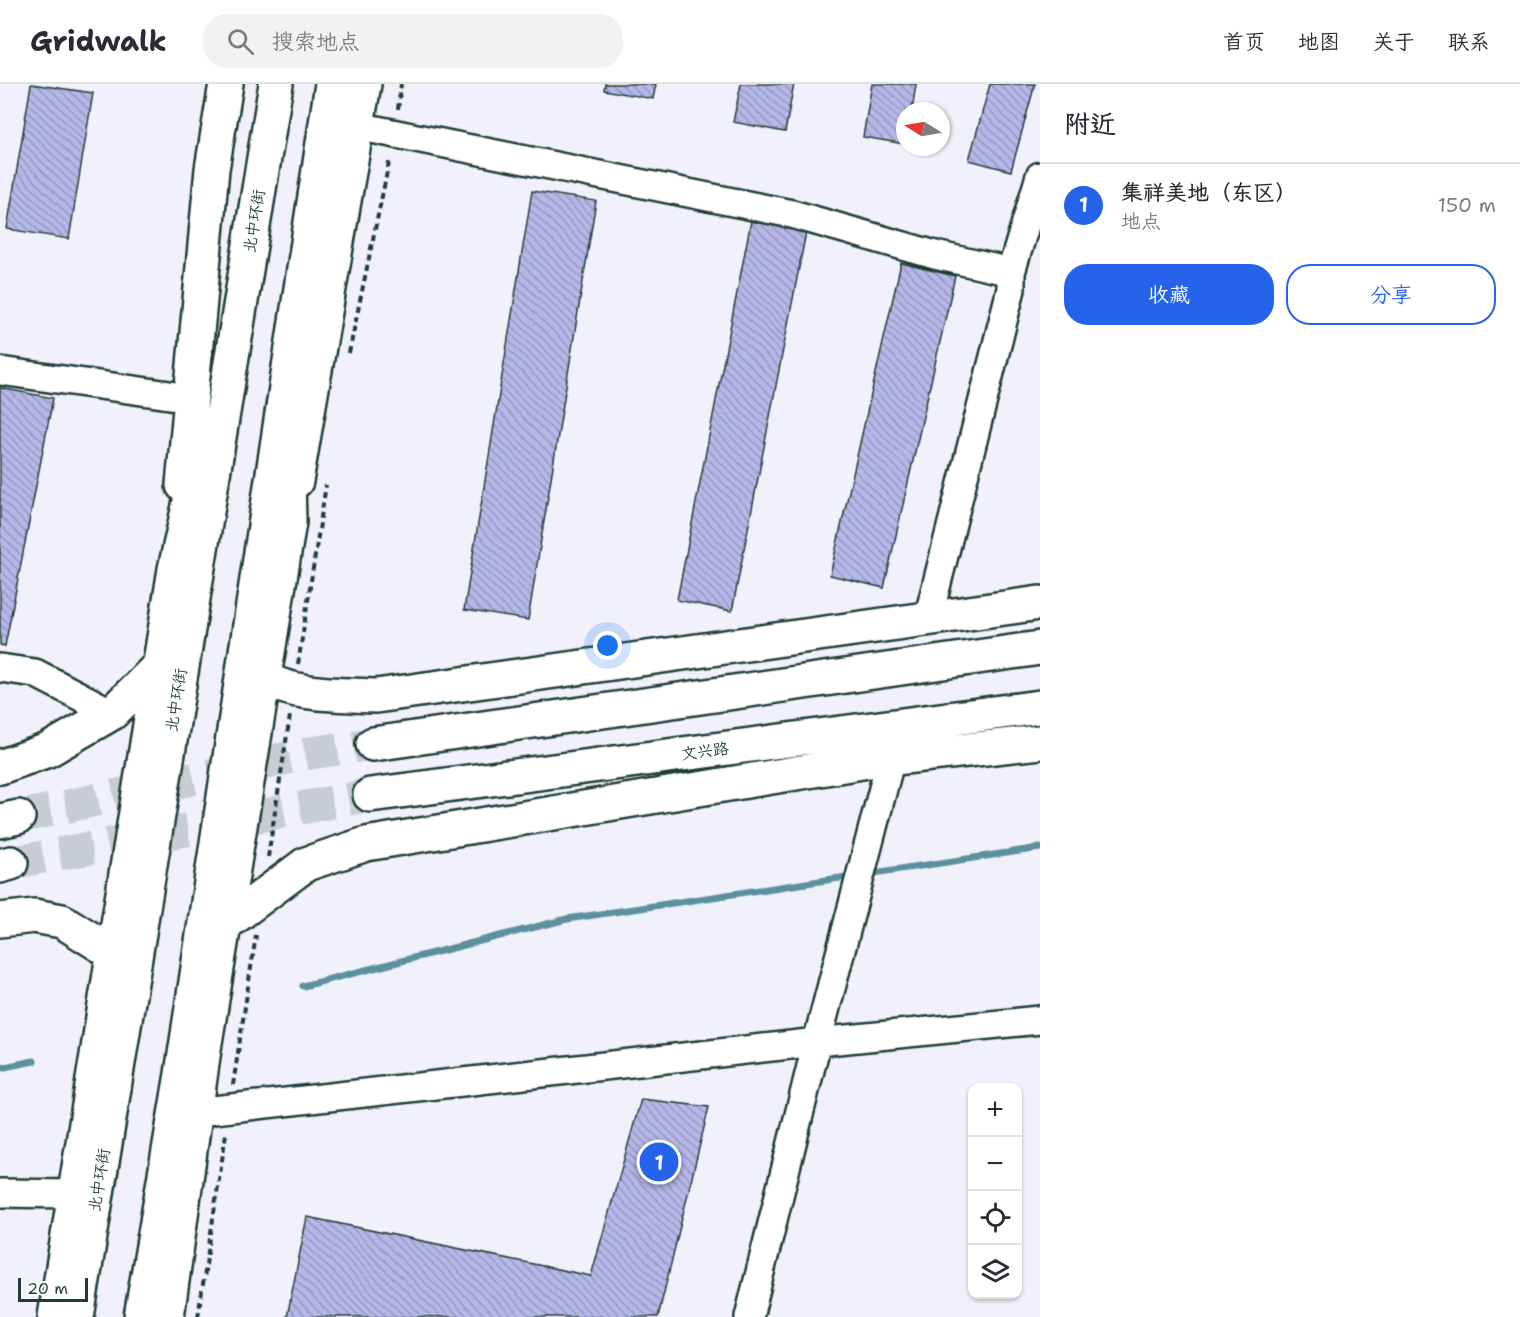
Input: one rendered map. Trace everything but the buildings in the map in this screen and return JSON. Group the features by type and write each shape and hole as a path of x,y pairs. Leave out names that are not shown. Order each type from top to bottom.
{"main road":[{"path":"55,1317 175,569 212,169 226,84"},
{"name":"北中环街","path":"77,1317 276,84"},
{"path":"141,1317 182,1074 332,84"},
{"path":"167,1317 224,925 263,678 364,84"},
{"path":"175,569 256,210"},
{"path":"286,388 289,522"},
{"path":"263,678 274,684 320,693 376,696 1040,603"},
{"path":"373,744 1040,648"},
{"path":"0,767 48,750 112,713 160,664"},
{"name":"文兴路","path":"370,795 1040,707"},
{"path":"224,925 306,864 366,844 891,758 1040,742"},
{"path":"0,920 34,916 62,921 113,953"}],"street":[{"path":"357,126 792,214 935,255 1011,272"},
{"path":"928,619 1011,289 1011,272 1040,176"},
{"path":"0,372 191,398"},
{"path":"0,668 35,673 112,713"},
{"path":"749,1317 891,758"},
{"path":"196,1112 818,1042 1040,1020"},
{"path":"0,1192 75,1194"}],"waterway":[{"path":"867,874 1040,848"},
{"path":"303,986 567,919 853,876"},
{"path":"0,1068 34,1061"}],"tunnel":[{"path":"18,817 310,753 373,744"},
{"path":"11,863 370,795"}],"place":[{"name":"集祥美地（东区）","path":"659,1162"}]}
